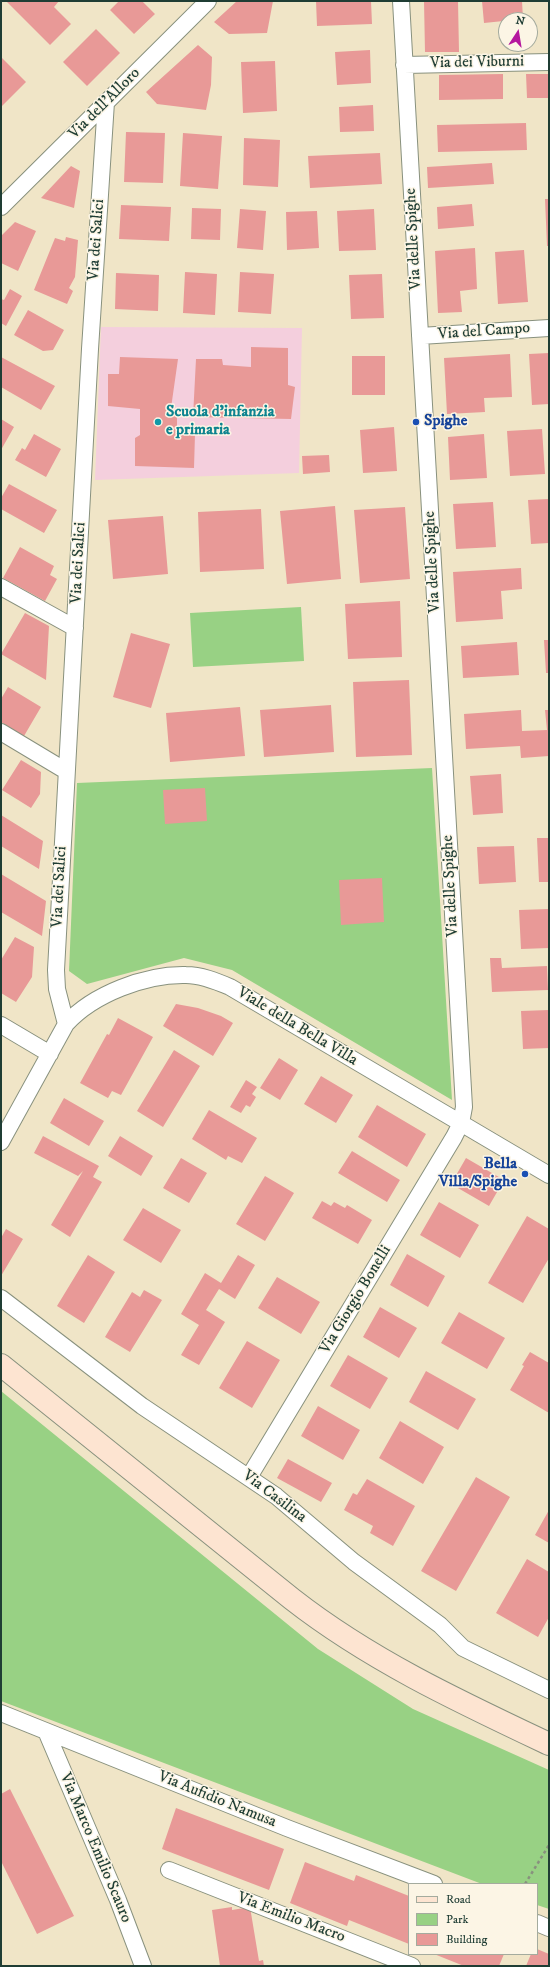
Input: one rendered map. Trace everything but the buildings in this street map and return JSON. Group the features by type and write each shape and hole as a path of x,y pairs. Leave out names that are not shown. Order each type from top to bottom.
{"main road":[{"path":"1,1365 292,1599 337,1632 394,1667 444,1694 549,1744"}],"street":[{"name":"Via dell'Alloro","path":"1,206 208,1"},
{"name":"Via delle Spighe","path":"401,1 464,1107 461,1123"},
{"name":"Via dei Viburni","path":"404,65 549,62"},
{"name":"Via dei Salici","path":"66,1024 58,989 56,970 90,349 106,102"},
{"name":"Via del Campo","path":"420,336 549,328"},
{"path":"1,587 75,628"},
{"path":"1,732 66,771"},
{"name":"Viale della Bella Villa","path":"50,1054 66,1024 80,1010 91,1002 144,980 166,975 202,977 230,987 549,1175"},
{"path":"1,1025 50,1054 1,1142"},
{"name":"Via Giorgio Bonelli","path":"249,1477 461,1123"},
{"name":"Via Casilina","path":"1,1298 142,1406 276,1496 354,1562 422,1611 464,1648 549,1690"},
{"name":"Via Aufidio Namusa","path":"1,1713 287,1828 431,1883"},
{"name":"Via Marco Emilio Scauro","path":"46,1731 118,1900 143,1966"},
{"name":"Via Emilio Macro","path":"169,1870 412,1966"},
{"path":"538,1924 549,1928"}],"path":[{"path":"526,1883 549,1845"}],"shaded area":[{"path":"101,327 302,328 299,473 95,480"}],"green space":[{"path":"301,607 304,661 193,667 190,613"},
{"path":"432,768 452,1100 232,970 184,958 87,984 69,971 77,783"},
{"path":"1,1391 318,1649 413,1709 549,1770 549,1909 538,1905 538,1883 479,1883 1,1701"}],"place":[{"name":"Scuola d'infanzia e primaria","path":"158,422"},
{"name":"Spighe","path":"416,422"},
{"name":"Bella Villa/Spighe","path":"525,1174"}]}
